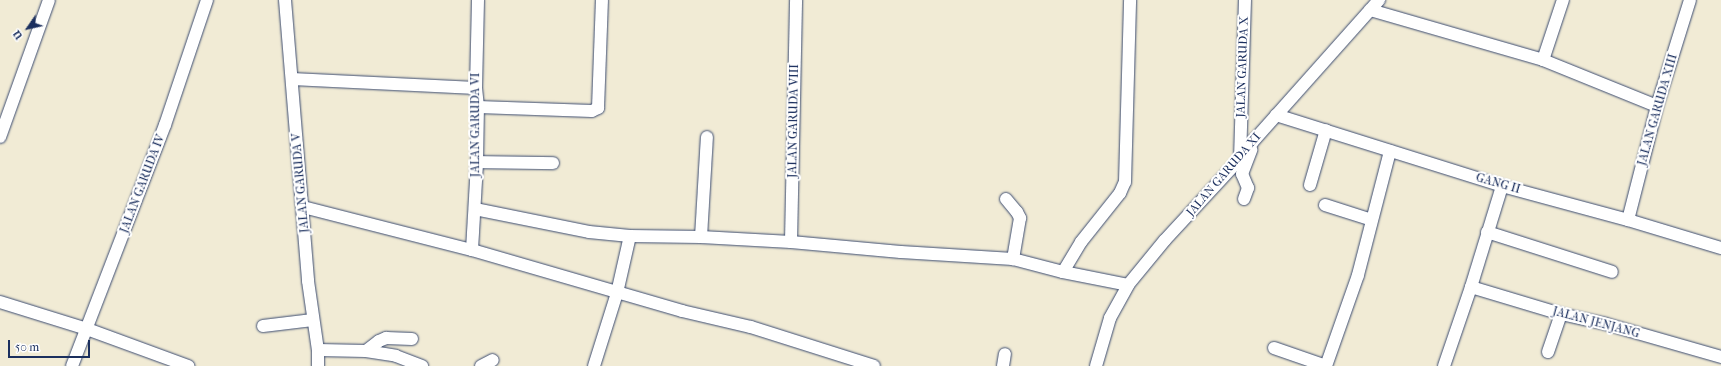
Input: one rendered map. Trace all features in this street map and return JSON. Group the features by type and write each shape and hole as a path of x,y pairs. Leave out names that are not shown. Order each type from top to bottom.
{"street":[{"path":"0,137 49,0"},
{"name":"JALAN GARUDA IV","path":"72,366 165,125 206,0"},
{"name":"JALAN GARUDA V","path":"285,0 313,320 318,350 318,366"},
{"name":"JALAN GARUDA VI","path":"472,250 477,162 478,107 476,88 478,0"},
{"path":"478,107 592,111 598,108 602,0"},
{"name":"JALAN GARUDA VIII","path":"791,242 796,0"},
{"path":"1063,272 1081,242 1109,204 1120,192 1125,182 1130,0"},
{"name":"JALAN GARUDA X","path":"1240,159 1245,0"},
{"name":"JALAN GARUDA XI","path":"1096,366 1110,318 1128,285 1165,240 1240,159 1276,115 1379,0"},
{"path":"1543,60 1563,0"},
{"name":"JALAN GARUDA XIII","path":"1628,220 1657,106 1690,0"},
{"path":"1370,10 1543,60 1657,106"},
{"path":"292,79 476,88"},
{"name":"GANG II","path":"1276,115 1502,186 1628,220 1721,248"},
{"path":"1310,185 1326,130"},
{"path":"702,237 707,137"},
{"path":"1244,199 1248,193 1248,188 1242,174 1256,138"},
{"path":"1274,348 1326,366 1358,275 1390,151"},
{"path":"477,162 553,163"},
{"path":"1444,366 1471,287 1502,186"},
{"path":"1006,199 1020,218 1013,259"},
{"path":"1325,205 1372,220"},
{"path":"303,207 472,250 682,311 752,327 874,366"},
{"path":"475,208 589,232 630,236 702,237 791,242 901,252 1013,259 1063,272 1128,285"},
{"path":"1487,232 1612,272"},
{"path":"594,366 617,293 630,236"},
{"name":"JALAN JENJANG","path":"1471,287 1561,314 1606,324 1721,357"},
{"path":"0,302 87,329 188,366"},
{"path":"1548,352 1561,314"},
{"path":"263,326 313,320"},
{"path":"366,351 379,340 386,338 412,339"},
{"path":"318,350 366,351 396,356 422,366"},
{"path":"1003,366 1005,354"},
{"path":"481,366 493,360"}]}
